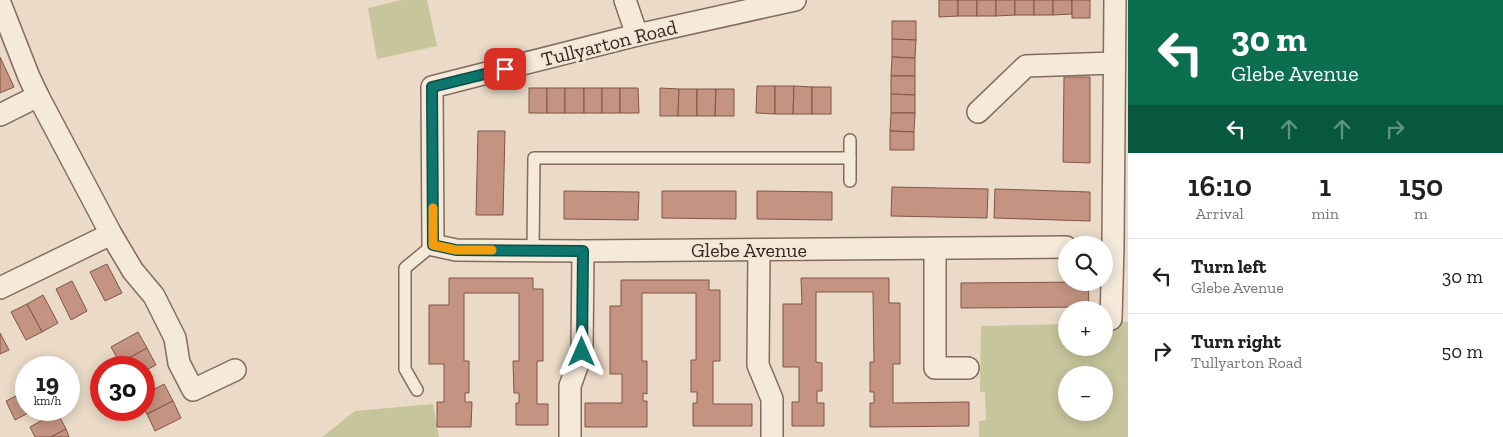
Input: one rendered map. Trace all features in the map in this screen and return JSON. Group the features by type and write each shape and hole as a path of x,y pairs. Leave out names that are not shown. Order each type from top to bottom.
{"street":[{"path":"625,0 637,35"},
{"name":"Tullyarton Road","path":"433,245 432,87 637,35 795,0"},
{"path":"1111,236 1121,205 1114,63 1121,27 1115,0"},
{"path":"0,3 38,96 111,234 133,271 154,296 175,338 179,363 193,390 235,370"},
{"path":"978,112 1026,66 1114,63"},
{"path":"0,116 38,96"},
{"path":"0,288 111,234"},
{"name":"Glebe Avenue","path":"433,245 456,250 583,251 1058,247"},
{"path":"935,249 935,368 968,368"},
{"path":"760,250 758,365 772,399 772,437"},
{"path":"570,437 570,386 582,352 583,251"}],"lane":[{"path":"850,140 850,181"},
{"path":"532,250 534,158 850,158"},
{"path":"417,390 406,369 405,268 433,245"}],"shaded area":[{"path":"402,0 427,0 437,46 377,59 368,8"},
{"path":"1128,322 1128,437 979,437 979,421 986,420 985,392 980,392 981,326 1058,324 1058,356 1113,356 1113,323"},
{"path":"433,404 439,437 322,437 355,411"}],"building":[{"path":"939,0 958,0 958,16 939,17"},
{"path":"958,0 977,0 977,16 958,16"},
{"path":"977,0 996,0 996,16 977,16"},
{"path":"996,0 1015,0 1015,15 996,16"},
{"path":"1015,0 1034,0 1034,15 1015,15"},
{"path":"1034,0 1053,0 1053,15 1034,15"},
{"path":"1053,0 1072,0 1072,14 1053,15"},
{"path":"1072,0 1090,0 1090,18 1072,18"},
{"path":"892,21 916,21 916,40 892,39"},
{"path":"892,39 916,40 915,58 892,57"},
{"path":"0,57 14,87 0,93"},
{"path":"892,57 915,58 915,76 891,76"},
{"path":"891,76 915,76 915,95 891,94"},
{"path":"1064,77 1090,77 1090,163 1063,162"},
{"path":"757,86 775,86 775,114 756,113"},
{"path":"775,86 794,86 793,114 775,114"},
{"path":"794,86 812,87 812,114 793,114"},
{"path":"812,87 831,87 831,114 812,114"},
{"path":"529,88 547,88 547,113 529,113"},
{"path":"547,88 565,88 565,113 547,113"},
{"path":"565,88 584,88 584,113 565,113"},
{"path":"584,88 602,88 602,113 584,113"},
{"path":"602,88 620,88 620,113 602,113"},
{"path":"620,88 638,88 639,113 620,113"},
{"path":"660,88 679,89 678,116 660,116"},
{"path":"679,89 697,89 697,116 678,116"},
{"path":"697,89 716,89 715,116 697,116"},
{"path":"716,89 734,89 734,116 715,116"},
{"path":"891,94 915,95 915,113 891,113"},
{"path":"891,113 915,113 914,132 890,131"},
{"path":"478,131 505,131 503,215 476,215"},
{"path":"890,131 914,132 914,150 890,150"},
{"path":"892,187 988,189 987,218 891,216"},
{"path":"995,189 1090,192 1090,221 994,218"},
{"path":"564,191 639,192 638,220 564,219"},
{"path":"662,191 736,191 736,219 662,218"},
{"path":"757,191 832,192 832,220 757,219"},
{"path":"107,264 122,293 105,301 90,272"},
{"path":"449,278 533,278 533,289 543,289 543,361 537,361 537,404 548,404 548,425 516,425 516,403 519,403 519,393 514,393 513,361 519,361 519,293 464,293 464,361 469,361 469,393 465,393 465,402 472,402 471,427 437,427 437,402 444,402 444,364 429,364 429,305 449,305"},
{"path":"801,278 889,278 889,303 900,303 900,364 893,364 893,403 969,402 969,426 870,427 870,403 874,403 874,392 870,392 870,362 874,362 873,292 816,292 816,362 822,363 822,391 817,391 817,403 824,403 824,426 792,426 792,402 799,402 799,367 783,367 783,304 802,304"},
{"path":"621,280 709,280 709,290 720,290 720,361 713,361 713,404 752,404 752,426 693,426 693,403 697,403 697,392 691,392 691,360 696,360 696,293 642,293 642,361 647,361 647,394 643,393 643,401 647,401 647,427 585,427 585,403 622,403 622,374 610,374 610,306 621,306"},
{"path":"72,281 87,311 71,320 56,289"},
{"path":"1058,282 1058,291 1088,291 1089,301 1058,301 1058,307 961,308 961,283"},
{"path":"43,295 58,323 42,332 27,304"},
{"path":"27,304 42,332 26,340 11,312"},
{"path":"138,332 147,348 133,356 116,356 111,347"},
{"path":"0,333 9,350 0,354"},
{"path":"147,348 151,356 133,356"},
{"path":"164,384 173,401 155,410 155,389"},
{"path":"15,396 15,420 6,401"},
{"path":"173,401 181,418 155,431 150,421 155,421 155,410"},
{"path":"41,421 62,421 66,429 51,437 35,437 30,427"},
{"path":"66,429 69,437 51,437"}],"slow traffic":[{"path":"433,208 433,245 456,250 492,250"}],"route":[{"path":"505,69 432,87 433,245 456,250 583,251 582,352"}]}
